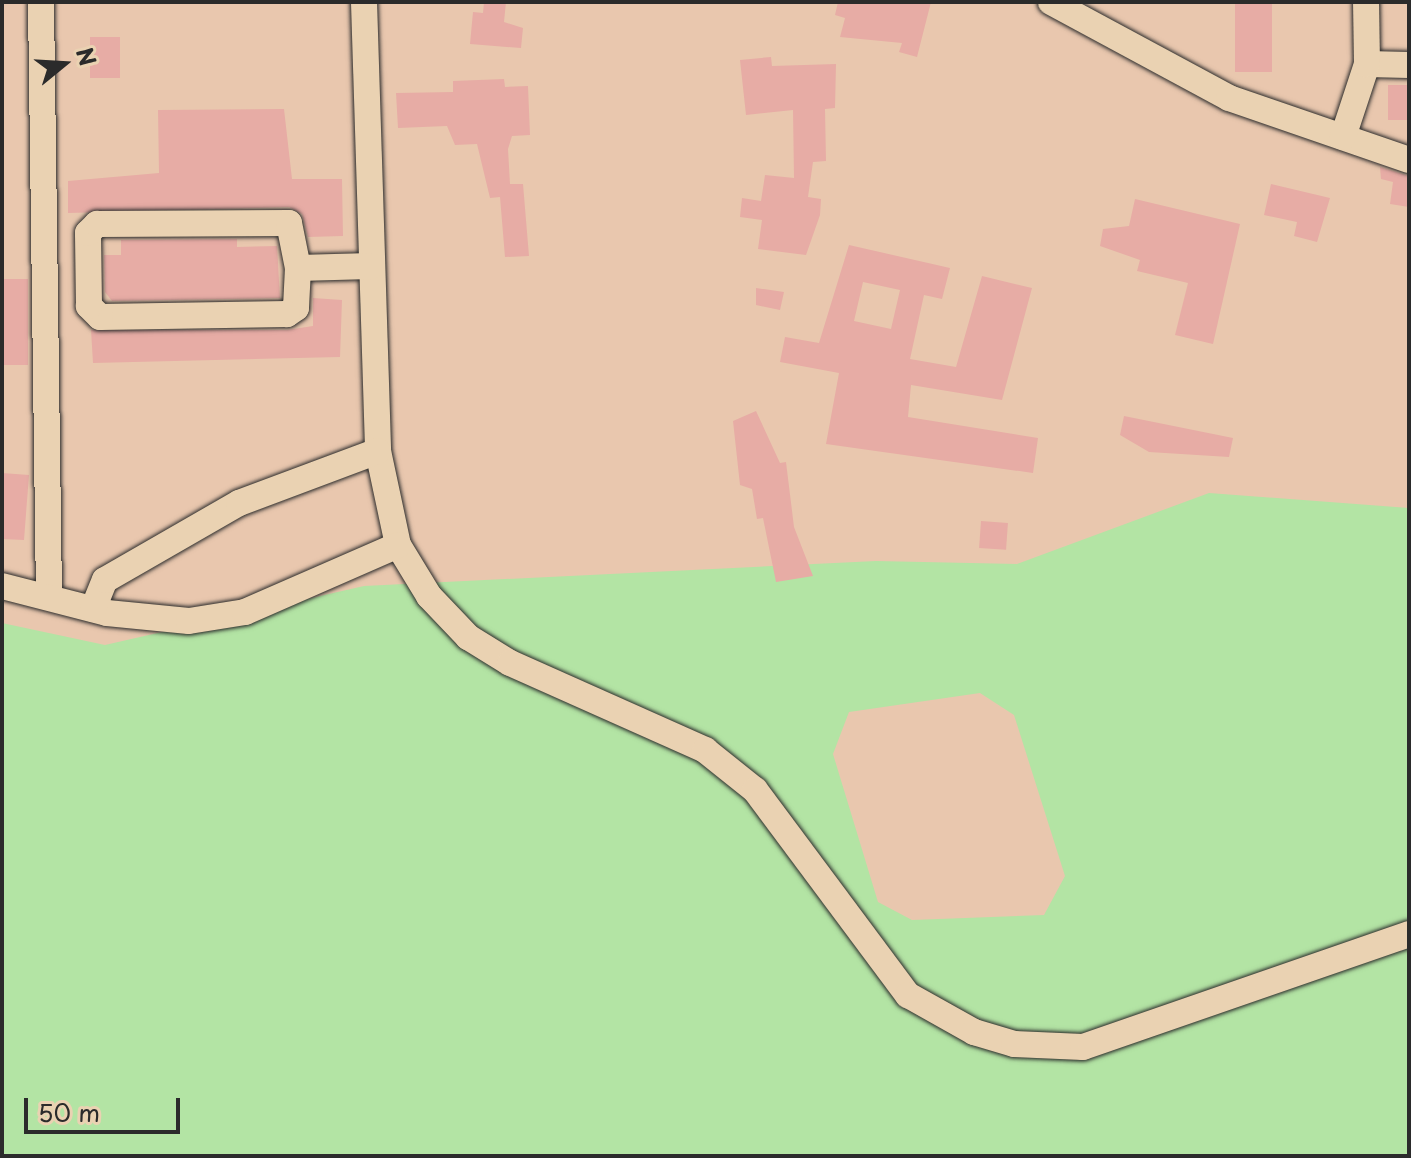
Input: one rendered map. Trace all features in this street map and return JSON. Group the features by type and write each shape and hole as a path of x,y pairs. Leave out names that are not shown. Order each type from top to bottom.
{"street":[{"path":"41,2 49,597"},
{"path":"364,2 378,451 398,545 429,596 468,637 510,663 705,750 755,790 878,962 908,995 974,1032 1014,1044 1083,1047 1409,934"},
{"path":"1343,137 1367,64 1366,2"},
{"path":"1055,3 1229,98 1409,160"},
{"path":"1367,64 1409,65"},
{"path":"289,223 298,268 296,308 287,314 100,317 89,306 88,233 97,224 289,223"},
{"path":"298,268 371,266"},
{"path":"93,609 105,580 239,503 378,451"},
{"path":"2,586 93,609 189,621 245,612 398,545"}],"green space":[{"path":"1209,493 1409,508 1409,1156 2,1156 2,623 105,645 364,586 876,561 1017,564","holes":["980,693 1014,715 1065,876 1044,915 912,920 878,902 833,754 849,712"]}],"building":[{"path":"484,2 506,2 504,22 523,28 521,48 470,44 473,12 483,13"},
{"path":"838,2 931,2 917,57 899,52 902,43 840,37 845,18 835,15"},
{"path":"1235,2 1272,2 1272,72 1235,72"},
{"path":"90,37 120,37 120,78 90,78"},
{"path":"771,57 772,66 836,64 835,108 825,109 826,161 813,162 808,197 821,199 820,215 806,255 758,249 762,220 740,217 742,198 761,201 765,175 794,178 793,110 746,115 740,60"},
{"path":"504,79 505,87 528,86 530,135 512,136 508,149 510,184 523,184 529,256 505,257 500,197 490,198 477,144 455,145 447,126 398,128 396,93 453,92 453,81"},
{"path":"1388,85 1409,85 1409,120 1388,120"},
{"path":"284,109 292,179 342,179 343,236 308,237 302,214 289,207 68,213 68,181 159,173 158,110"},
{"path":"1380,167 1409,176 1409,207 1390,204 1393,182 1381,179"},
{"path":"1271,184 1330,198 1317,242 1294,236 1297,222 1264,215"},
{"path":"1135,199 1240,224 1213,344 1175,335 1188,283 1137,271 1140,260 1100,246 1103,229 1129,226"},
{"path":"237,239 237,247 277,246 280,298 112,301 105,292 104,255 121,255 121,240"},
{"path":"849,245 950,268 942,299 924,295 910,359 956,367 982,276 1032,288 1002,400 911,385 908,417 1038,438 1033,473 826,444 839,373 780,362 785,337 819,343","holes":["863,282 900,290 891,329 854,321"]},
{"path":"2,279 28,279 28,365 2,365"},
{"path":"756,288 784,292 780,310 756,305"},
{"path":"313,298 342,300 340,357 93,363 91,330 287,330 313,326"},
{"path":"756,411 780,463 786,462 794,527 813,576 776,582 763,518 757,519 752,489 740,485 733,421"},
{"path":"1124,416 1233,438 1229,457 1149,452 1120,435"},
{"path":"2,473 29,475 24,540 2,539"},
{"path":"981,521 1008,523 1006,550 979,548"}]}
